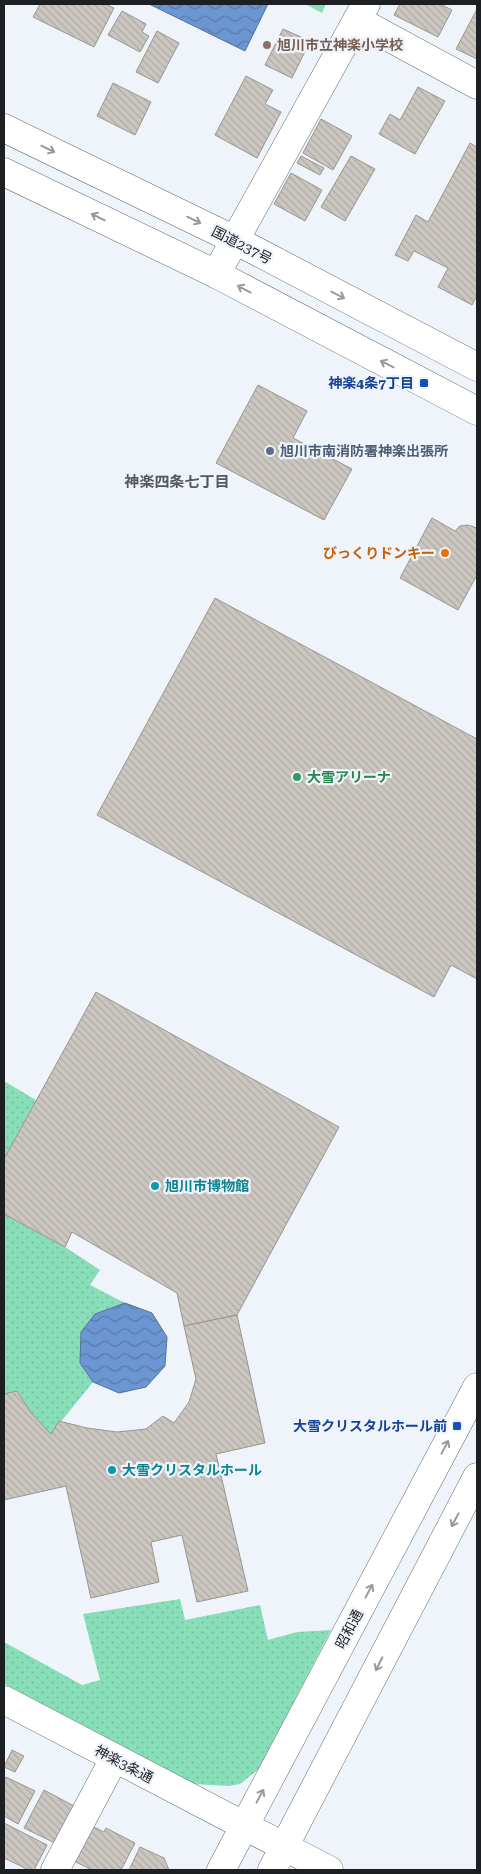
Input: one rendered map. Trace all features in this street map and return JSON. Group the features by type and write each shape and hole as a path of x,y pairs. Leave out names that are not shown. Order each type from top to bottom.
{"main road":[{"path":"216,274 362,12 477,85"},
{"name":"国道237号","path":"4,128 235,240 477,367"},
{"path":"4,172 216,274 477,411"},
{"name":"昭和通","path":"221,1870 477,1387"},
{"path":"275,1864 477,1477"},
{"name":"神楽3条通","path":"4,1700 244,1827 275,1864 329,1870"},
{"path":"55,1870 114,1759"}],"green space":[{"path":"305,4 326,4 322,13"},
{"path":"4,1081 36,1100 4,1159"},
{"path":"4,1214 65,1247 100,1270 90,1285 125,1303 95,1314 80,1363 93,1382 51,1434 32,1414 17,1391 4,1394"},
{"path":"180,1599 185,1620 260,1605 268,1640 297,1632 331,1630 259,1769 240,1784 229,1786 193,1784 4,1684 4,1642 82,1685 100,1680 83,1614"}],"water":[{"path":"149,4 268,4 245,51"},
{"path":"125,1303 152,1313 167,1337 165,1366 146,1387 119,1393 93,1382 80,1363 81,1332 95,1314"}],"building":[{"path":"40,4 105,4 114,8 94,47 33,17"},
{"path":"400,4 440,4 452,10 438,37 394,15"},
{"path":"477,9 477,59 456,49"},
{"path":"122,11 146,24 142,32 149,36 140,52 108,35"},
{"path":"283,29 310,41 292,78 265,65"},
{"path":"157,31 179,43 158,83 136,72"},
{"path":"246,76 273,90 265,104 281,112 257,158 215,135"},
{"path":"113,83 151,102 135,135 97,116"},
{"path":"418,87 445,101 415,154 379,134 390,114 400,120"},
{"path":"321,119 352,136 333,170 303,153"},
{"path":"470,143 477,147 477,295 472,305 438,287 448,268 414,251 408,261 395,255 416,215 428,222"},
{"path":"301,156 324,168 320,175 297,163"},
{"path":"351,156 375,169 345,221 321,207"},
{"path":"291,173 322,190 305,221 274,204"},
{"name":"旭川市南消防署神楽出張所","path":"258,385 307,411 293,438 352,469 324,520 216,463"},
{"name":"びっくりドンキー","path":"432,518 455,531 460,526 468,525 477,528 477,575 458,610 400,578"},
{"name":"大雪アリーナ","path":"215,598 477,739 477,979 451,965 434,997 97,815"},
{"name":"旭川市博物館","path":"96,992 339,1127 237,1315 184,1326 177,1293 72,1232 65,1247 4,1214 4,1159"},
{"name":"大雪クリスタルホール","path":"237,1315 265,1443 216,1454 248,1591 197,1602 182,1535 151,1542 159,1582 91,1598 66,1486 4,1500 4,1394 17,1391 32,1414 51,1434 59,1421 87,1428 117,1432 146,1429 163,1416 174,1423 189,1402 196,1379 184,1326"},
{"path":"12,1750 24,1756 15,1772 4,1767"},
{"path":"6,1777 35,1791 18,1824 4,1816 4,1782"},
{"path":"44,1790 74,1806 55,1843 24,1828"},
{"path":"4,1823 47,1845 34,1870 29,1870 4,1858"},
{"path":"92,1826 104,1832 106,1828 135,1843 121,1870 92,1870 74,1861"},
{"path":"140,1847 164,1858 169,1870 129,1870"}],"place":[{"name":"旭川市立神楽小学校","path":"267,45"},
{"name":"神楽4条7丁目","path":"424,383"},
{"name":"旭川市南消防署神楽出張所","path":"270,451"},
{"name":"びっくりドンキー","path":"445,553"},
{"name":"大雪アリーナ","path":"297,777"},
{"name":"旭川市博物館","path":"155,1186"},
{"name":"大雪クリスタルホール前","path":"457,1426"},
{"name":"大雪クリスタルホール","path":"112,1470"}],"district":[{"name":"神楽四条七丁目","path":"177,482"}]}
